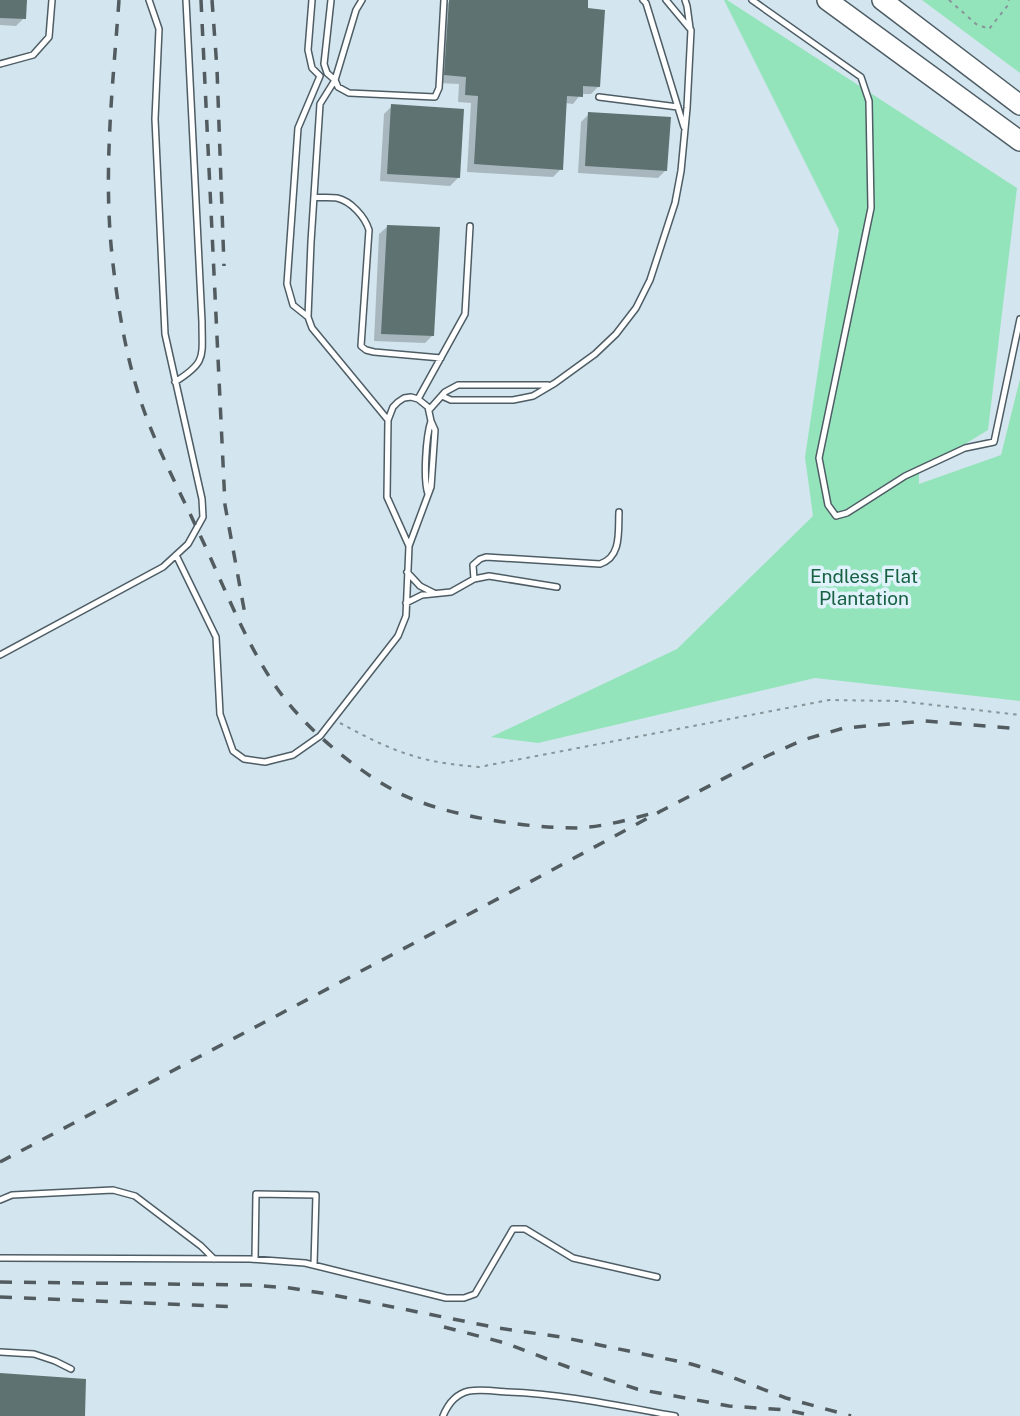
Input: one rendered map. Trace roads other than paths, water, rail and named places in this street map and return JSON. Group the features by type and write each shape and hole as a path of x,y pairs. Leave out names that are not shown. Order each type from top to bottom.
{"highway":[{"path":"827,0 1020,141"},
{"path":"882,0 1020,105"}],"lane":[{"path":"0,64 33,55 49,37 52,0"},
{"path":"0,655 163,567 188,544 202,517 202,499 164,334 155,119 159,29 149,0"},
{"path":"175,382 192,371 202,357 187,0"},
{"path":"308,317 293,305 287,284 298,128 320,76 312,68 307,50 312,0"},
{"path":"331,0 324,64 327,73 338,87 349,93 435,97 439,88 444,0"},
{"path":"362,0 352,21 335,80 320,104 310,242 308,317 313,328 388,420"},
{"path":"643,0 685,130"},
{"path":"666,0 691,30"},
{"path":"442,396 451,400 513,400 533,396 595,354 616,334 636,308 650,280 675,203 681,171 691,30 685,0"},
{"path":"752,0 861,77 869,101 871,208 819,458 828,505 836,516 847,513 905,476 965,448 994,442 1020,318"},
{"path":"599,97 678,107"},
{"path":"314,197 339,198 366,220 369,230 361,346 373,352 441,358"},
{"path":"418,398 465,314 470,226"},
{"path":"429,410 450,388 462,384 551,385"},
{"path":"176,555 216,637 220,714 233,751 244,759 265,762 293,755 320,736 398,636 406,616 409,546 431,487 435,430 424,402 411,397 397,402 388,420 387,497 409,546"},
{"path":"474,579 473,565 486,557 605,563 616,551 619,512"},
{"path":"407,572 420,586 434,593"},
{"path":"406,603 422,595 451,592 474,579 488,576 557,587"},
{"path":"0,1200 12,1195 113,1190 135,1196 214,1259"},
{"path":"255,1259 256,1194 316,1195 314,1265"},
{"path":"0,1258 284,1260 446,1298 464,1298 475,1294 513,1229 525,1229 573,1258 657,1277"},
{"path":"0,1352 34,1354 71,1369"},
{"path":"443,1416 454,1398 468,1391 484,1391 528,1392 675,1416"}],"railway":[{"path":"119,0 108,191 114,276 130,362 142,404 161,452 238,620 272,681 309,726 338,752 386,786 420,802 510,823 576,828 619,822 661,811"},
{"path":"201,0 225,505 246,620"},
{"path":"212,0 224,266"},
{"path":"0,1162 661,811 803,740 844,728 925,721 1020,729"},
{"path":"0,1282 249,1285 290,1288 498,1328 561,1337 691,1364 786,1398 851,1416"},
{"path":"0,1297 237,1307"},
{"path":"444,1327 505,1343 637,1389 729,1406 787,1410 814,1416"}],"park label":[{"name":"Endless Flat Plantation","path":"864,587"}]}
